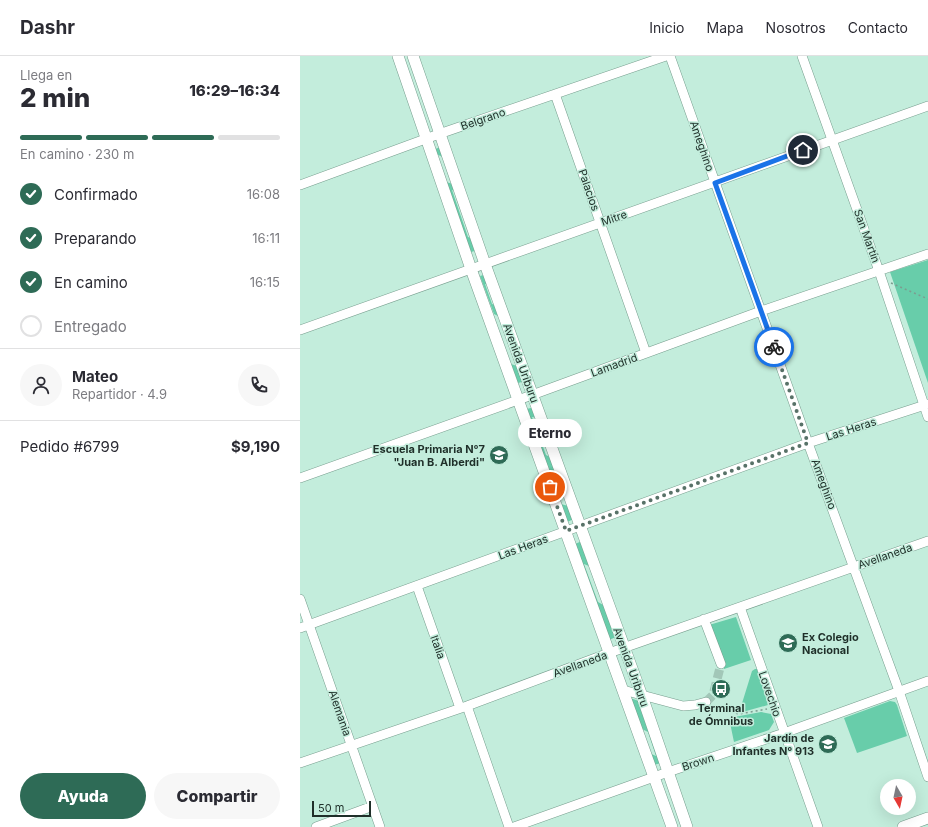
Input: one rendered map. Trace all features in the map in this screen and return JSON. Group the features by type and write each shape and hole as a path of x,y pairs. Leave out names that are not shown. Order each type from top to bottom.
{"main road":[{"name":"Avenida Uriburu","path":"398,56 471,269 672,827"},
{"name":"Avenida Uriburu","path":"413,56 485,264 642,696 687,827"},
{"path":"903,827 928,818"}],"street":[{"name":"Belgrano","path":"300,185 439,134 666,56"},
{"name":"Ameghino","path":"670,56 808,443 899,692 928,778"},
{"name":"San Martín","path":"802,56 926,405 928,417"},
{"name":"Palacios","path":"555,94 646,353"},
{"name":"Mitre","path":"300,330 928,106"},
{"name":"Lamadrid","path":"300,478 761,311 880,275 928,254"},
{"name":"Las Heras","path":"300,628 808,443 926,405"},
{"name":"Avellaneda","path":"300,763 464,707 740,606 928,541"},
{"name":"Italia","path":"416,586 464,707 509,827"},
{"name":"Alemania","path":"300,599 380,827"},
{"name":"Lovechio","path":"740,606 818,827"},
{"path":"704,619 720,664"},
{"name":"Brown","path":"514,827 928,681"},
{"path":"623,690 683,706 695,706 706,702"},
{"path":"316,827 373,806"}],"path":[{"path":"880,275 928,299"},
{"path":"735,709 735,713 739,714 775,708"}],"green space":[{"path":"441,147 457,192 452,190 468,237 475,240 478,250 471,252 446,182 453,184 443,157 436,154 435,149"},
{"path":"928,260 928,383 890,272"},
{"path":"487,274 491,286 485,284 492,304 498,306 525,381 518,383 511,364 517,366 500,317 494,314 480,276"},
{"path":"534,407 538,418 532,417 546,455 552,458 574,519 567,522 561,504 568,506 555,473 548,469 527,409"},
{"path":"582,541 591,567 584,564 598,602 605,606 616,637 609,640 575,544"},
{"path":"736,617 751,660 724,669 709,625"},
{"path":"757,669 768,705 739,713 752,671"},
{"path":"630,698 639,701 661,763 654,765 649,753 656,756 648,732 640,728"},
{"path":"890,701 895,702 897,705 907,736 857,753 844,718"},
{"path":"761,712 771,714 774,722 769,730 734,742 729,718"}],"tunnel":[{"path":"706,702 713,695 721,664"}],"way so far":[{"path":"550,487 566,531 808,443 774,347"}],"place":[{"name":"Escuela Primaria N°7 \"Juan B. Alberdi\"","path":"499,455"},
{"name":"Eterno","path":"550,487"},
{"name":"Ex Colegio Nacional","path":"788,643"},
{"name":"Terminal de Ómnibus","path":"721,689"},
{"name":"Jardín de Infantes N° 913","path":"828,744"}],"route":[{"path":"774,347 715,183 803,150"}]}
